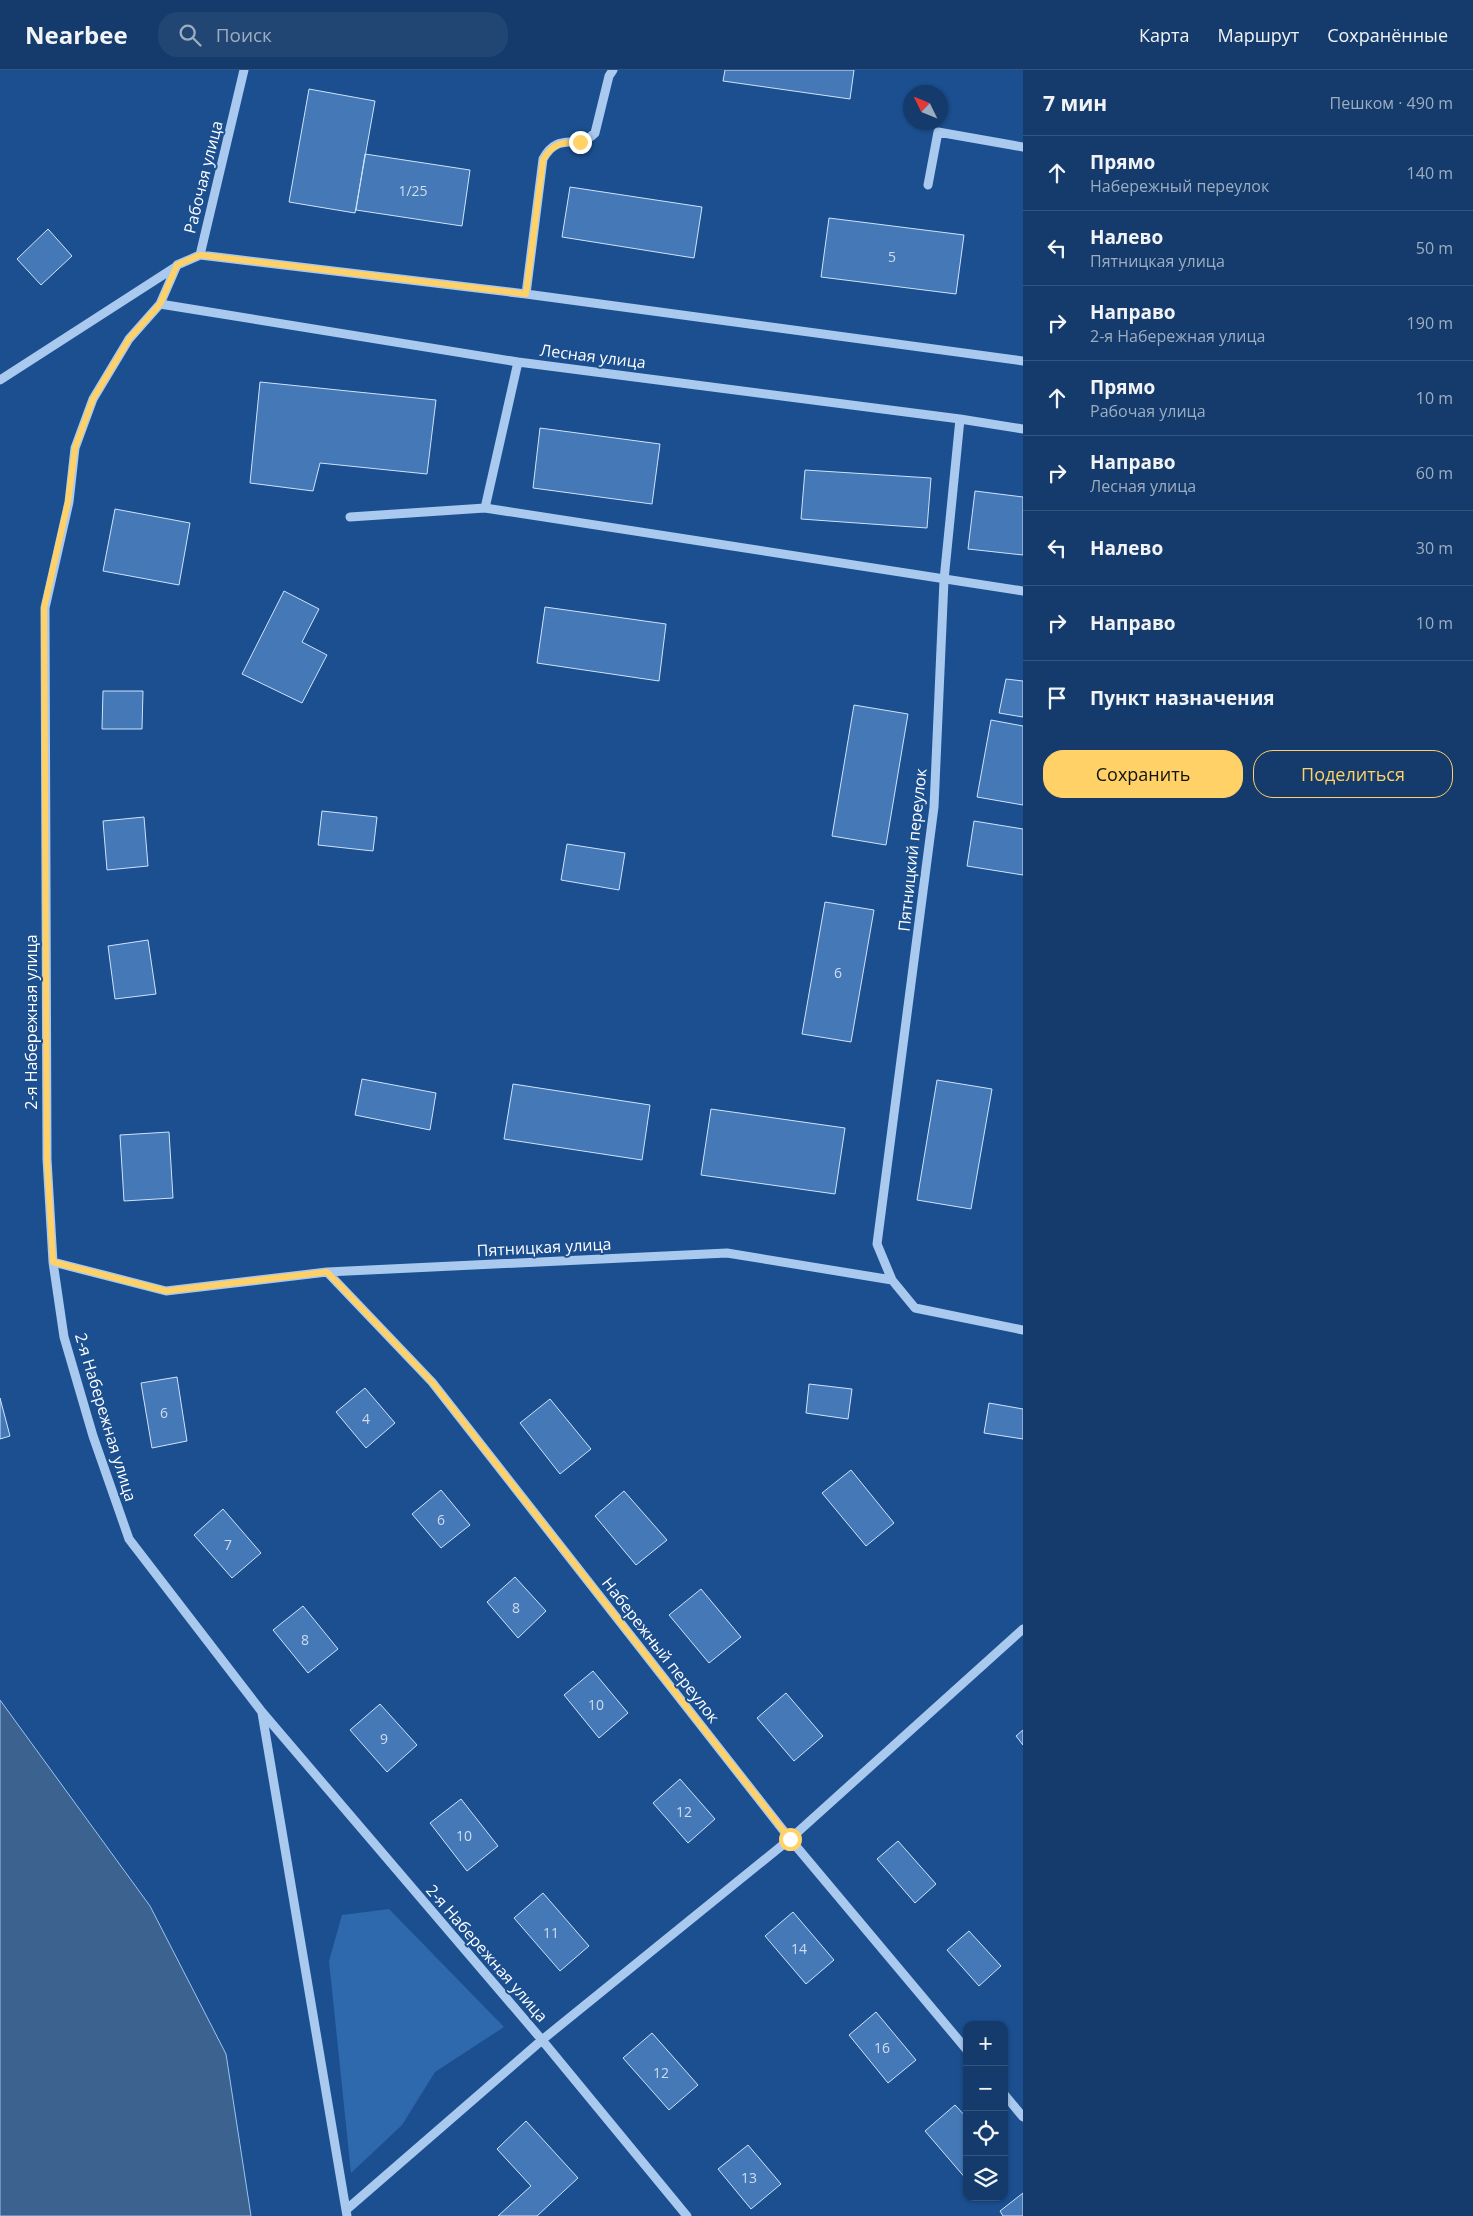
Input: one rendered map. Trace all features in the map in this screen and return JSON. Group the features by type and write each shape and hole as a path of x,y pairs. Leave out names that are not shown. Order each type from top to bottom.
{"street":[{"name":"Рабочая улица","path":"0,380 177,265 200,255 244,70"},
{"path":"526,294 543,160 553,146 561,143 588,140 595,133 609,76 613,70"},
{"path":"928,185 938,132 1023,147"},
{"path":"200,255 526,294 1023,361"},
{"path":"160,304 177,265"},
{"name":"Лесная улица","path":"160,304 518,362 960,419 1023,429"},
{"name":"2-я Набережная улица","path":"160,304 129,339 93,399 75,448 68,502 44,608 47,1159 53,1262 64,1337 93,1436 129,1539 262,1712 542,2040 686,2216"},
{"path":"485,508 518,362"},
{"name":"Пятницкий переулок","path":"892,1280 877,1244 934,807 944,580 960,419"},
{"path":"350,517 485,508 1023,591"},
{"name":"Пятницкая улица","path":"53,1262 166,1291 327,1272 727,1253 892,1280"},
{"name":"Набережный переулок","path":"327,1272 432,1382 790,1839 963,2045"},
{"path":"892,1280 915,1308 1023,1330"},
{"path":"347,2213 542,2040 790,1839 1023,1629"},
{"name":"2-я Набережная улица","path":"262,1712 347,2213"},
{"path":"1008,2099 1023,2117"}],"shaded area":[{"path":"0,1700 150,1906 226,2054 251,2216 0,2216"},
{"path":"389,1909 504,2027 435,2072 402,2125 351,2173 329,1961 342,1915"}],"building":[{"path":"725,70 854,70 850,99 723,81"},
{"path":"309,89 375,101 355,213 289,202"},
{"path":"365,154 470,170 462,226 356,210"},
{"path":"570,187 702,207 694,258 562,237"},
{"path":"829,218 964,235 956,294 821,277"},
{"path":"48,229 72,256 41,285 17,259"},
{"path":"260,382 436,400 427,474 320,463 313,491 250,483"},
{"path":"540,428 660,444 652,504 533,488"},
{"path":"805,470 931,478 927,528 801,519"},
{"path":"975,491 1023,497 1023,555 968,549"},
{"path":"115,509 190,523 179,585 103,571"},
{"path":"284,591 319,609 302,642 327,655 302,703 242,674"},
{"path":"545,607 666,624 659,681 537,663"},
{"path":"1006,679 1023,681 1023,717 999,713"},
{"path":"103,691 143,691 142,729 102,729"},
{"path":"854,705 908,714 886,845 832,836"},
{"path":"991,720 1023,726 1023,805 977,797"},
{"path":"322,811 377,817 373,851 318,845"},
{"path":"144,817 148,866 107,870 103,821"},
{"path":"974,821 1023,829 1023,875 967,866"},
{"path":"567,844 625,853 619,890 561,880"},
{"path":"825,902 874,910 851,1042 802,1034"},
{"path":"148,940 156,994 115,999 108,946"},
{"path":"362,1079 436,1093 430,1130 355,1115"},
{"path":"937,1080 992,1089 971,1209 917,1200"},
{"path":"513,1084 650,1105 642,1160 504,1139"},
{"path":"711,1109 845,1128 835,1194 701,1175"},
{"path":"169,1132 173,1198 124,1201 120,1135"},
{"path":"177,1377 187,1441 152,1448 141,1383"},
{"path":"809,1384 852,1389 848,1419 806,1413"},
{"path":"365,1388 395,1423 366,1448 336,1412"},
{"path":"0,1398 10,1436 0,1439"},
{"path":"550,1399 591,1449 560,1474 520,1423"},
{"path":"989,1403 1023,1409 1023,1439 984,1433"},
{"path":"851,1470 894,1523 866,1546 822,1493"},
{"path":"441,1490 470,1525 441,1548 412,1514"},
{"path":"624,1491 667,1540 636,1565 595,1516"},
{"path":"223,1509 261,1553 232,1578 194,1535"},
{"path":"515,1577 546,1611 518,1638 487,1602"},
{"path":"701,1589 741,1637 709,1663 669,1615"},
{"path":"303,1606 338,1649 308,1673 273,1630"},
{"path":"593,1671 628,1713 599,1738 564,1695"},
{"path":"786,1693 823,1736 794,1761 757,1718"},
{"path":"380,1704 417,1745 387,1772 350,1730"},
{"path":"1023,1730 1023,1745 1016,1736"},
{"path":"680,1779 715,1819 688,1843 653,1803"},
{"path":"461,1799 498,1846 467,1871 430,1823"},
{"path":"898,1841 936,1884 915,1903 877,1859"},
{"path":"543,1893 589,1946 560,1971 514,1918"},
{"path":"793,1912 834,1960 806,1984 765,1936"},
{"path":"969,1931 1001,1966 979,1986 947,1950"},
{"path":"876,2012 916,2060 888,2083 849,2035"},
{"path":"652,2033 698,2085 669,2110 623,2058"},
{"path":"955,2105 963,2114 963,2175 925,2131"},
{"path":"526,2121 578,2178 537,2216 498,2216 531,2186 497,2149"},
{"path":"748,2145 781,2184 751,2209 718,2169"},
{"path":"1023,2193 1023,2216 1003,2216 1000,2211"}],"route":[{"path":"580,142 561,143 553,146 546,153 543,160 526,294 200,255 177,265 160,304 129,339 93,399 75,448 68,502 44,608 47,1159 53,1262 166,1291 327,1272 432,1382 790,1839"}]}
